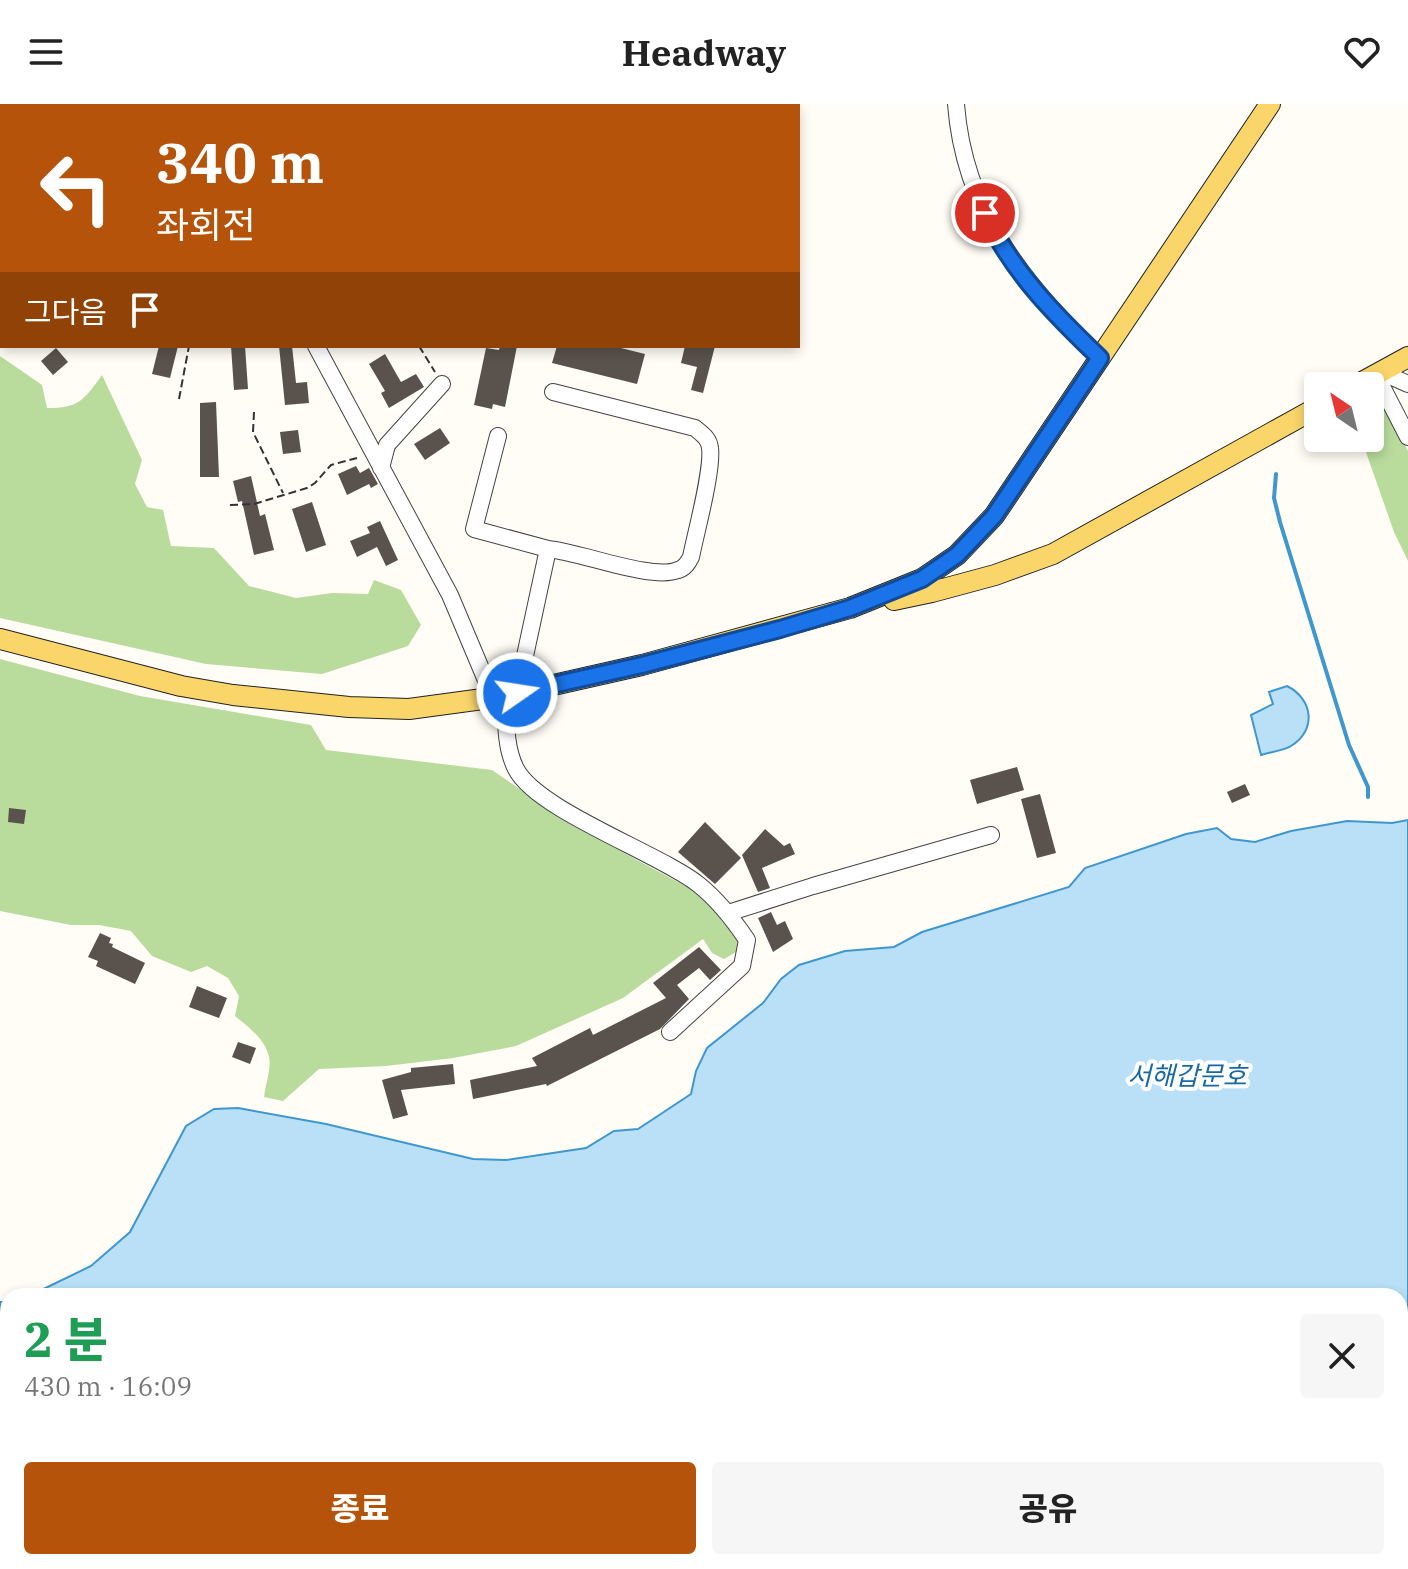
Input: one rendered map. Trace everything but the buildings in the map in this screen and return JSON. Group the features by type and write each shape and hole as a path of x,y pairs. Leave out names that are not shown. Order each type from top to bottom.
{"main road":[{"path":"850,608 922,579 957,555 994,516 1270,104"},
{"path":"1380,372 1408,357"},
{"path":"0,639 181,686 233,695 349,707 409,709 505,695 642,665 850,608 932,592 995,575 1053,554 1304,415"}],"street":[{"path":"956,104 975,192 995,235 1024,278 1100,358"},
{"path":"317,348 505,695"},
{"path":"1384,375 1408,384"},
{"path":"377,461 392,438 442,384"},
{"path":"1384,386 1408,437"},
{"path":"498,436 474,529 654,573 677,571 686,565 691,557 710,448 706,437 695,428 553,392"},
{"path":"548,549 505,695 511,753 522,777 539,794 696,883 728,913 747,940 742,966 670,1032"},
{"path":"728,913 991,835"}],"path":[{"path":"179,399 189,348"},
{"path":"420,348 442,384"},
{"path":"254,412 253,432 283,494"},
{"path":"230,505 254,504 307,488 331,465 377,461"}],"green space":[{"path":"0,356 42,385 47,408 79,401 102,375 142,460 135,484 147,507 163,510 171,546 214,548 249,586 296,598 332,593 368,594 374,580 401,590 421,625 408,646 322,674 206,664 0,618"},
{"path":"1384,404 1408,451 1408,561 1394,532 1366,452 1384,452"},
{"path":"0,659 140,696 311,725 326,750 492,770 574,826 689,888 705,900 738,940 736,952 724,959 712,953 703,939 623,998 516,1046 386,1066 319,1069 283,1101 264,1097 270,1061 268,1053 260,1039 235,1016 239,996 228,978 207,966 191,972 152,956 131,931 99,925 71,925 0,911"}],"water":[{"path":"1287,686 1307,706 1305,732 1291,746 1261,755 1251,715 1273,704 1269,692"},
{"name":"서해갑문호","path":"1408,820 1408,1288 46,1288 91,1266 130,1232 186,1126 214,1109 238,1108 326,1124 473,1159 506,1160 586,1148 614,1131 638,1129 691,1094 696,1071 707,1048 763,1003 781,979 799,965 845,951 894,947 922,932 1069,887 1085,868 1186,834 1217,828 1231,839 1255,842 1291,831 1347,821 1392,823"}],"waterway":[{"path":"1276,474 1274,498 1280,522 1349,745 1368,787 1368,797"}],"route":[{"path":"517,693 642,665 850,608 922,579 957,555 994,516 1100,358 1024,278 995,235 985,213"}]}
